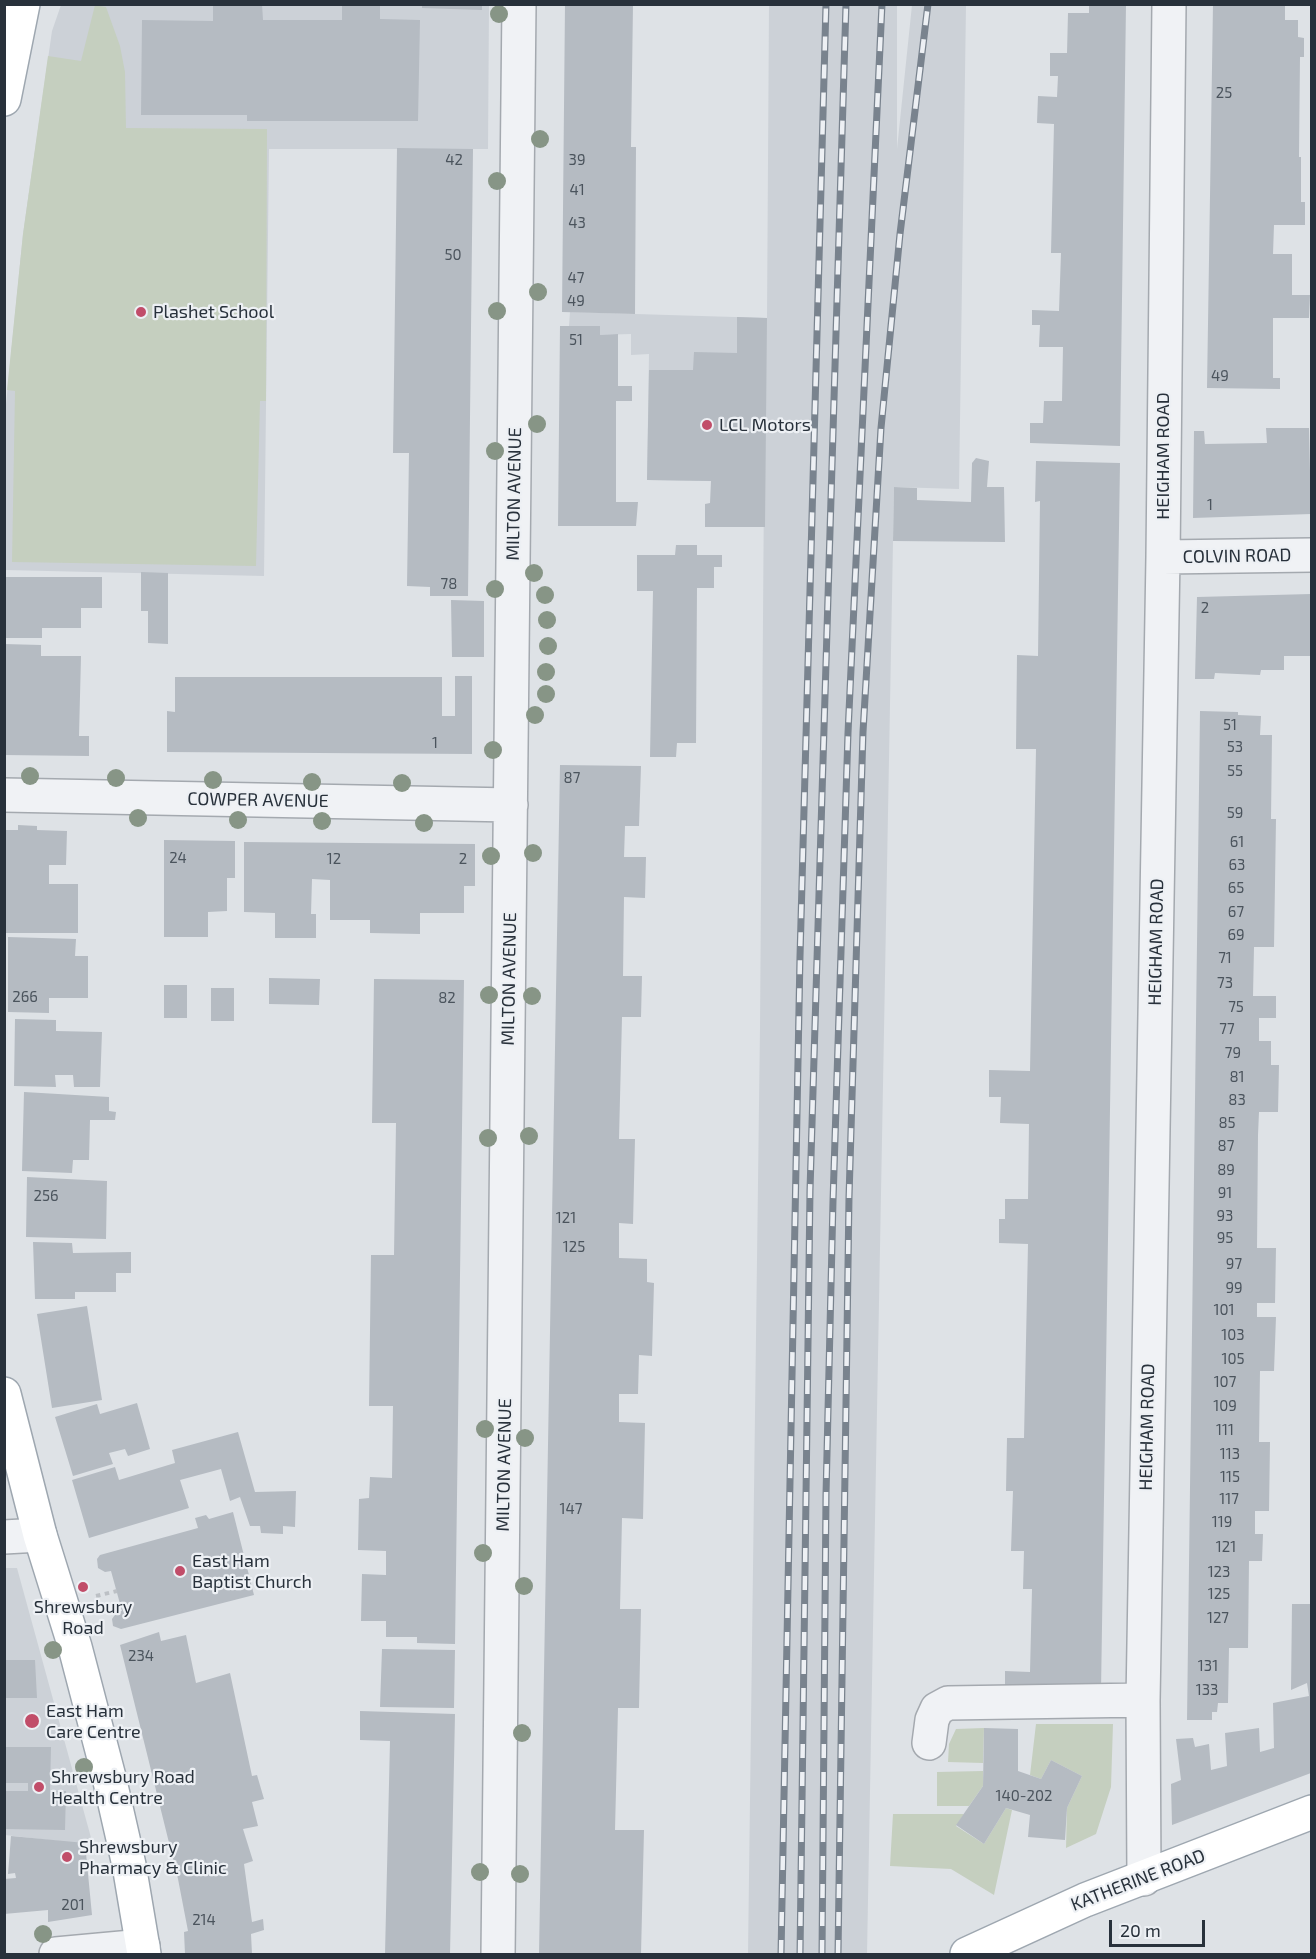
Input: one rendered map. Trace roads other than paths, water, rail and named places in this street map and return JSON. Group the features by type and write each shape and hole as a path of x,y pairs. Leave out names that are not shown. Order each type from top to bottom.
{"main road":[{"path":"4,99 23,4"},
{"path":"4,1394 40,1535 75,1647 109,1777 129,1865 143,1950"},
{"name":"KATHERINE ROAD","path":"967,1954 1085,1900 1144,1879 1311,1812"}],"street":[{"name":"MILTON AVENUE","path":"498,1954 519,4"},
{"name":"HEIGHAM ROAD","path":"1144,1879 1143,1700 1163,557 1169,4"},
{"name":"COLVIN ROAD","path":"1163,557 1311,555"},
{"name":"COWPER AVENUE","path":"4,795 511,805"},
{"path":"4,1537 40,1535"},
{"path":"929,1743 932,1720 938,1709 948,1703 1143,1700"},
{"path":"56,1954 143,1950"}],"railway":[{"path":"781,1954 800,956 826,4"},
{"path":"800,1954 810,1190 846,4"},
{"path":"822,1954 826,1495 833,1201 848,733 882,4"},
{"path":"838,1954 849,1197 863,732 881,428 900,234 928,4"}],"place":[{"name":"Plashet School","path":"141,312"},
{"name":"LCL Motors","path":"707,425"},
{"name":"East Ham Baptist Church","path":"180,1571"},
{"name":"Shrewsbury Road","path":"83,1587"},
{"name":"East Ham Care Centre","path":"32,1721"},
{"name":"Shrewsbury Road Health Centre","path":"39,1787"},
{"name":"Shrewsbury Pharmacy & Clinic","path":"67,1857"}]}
